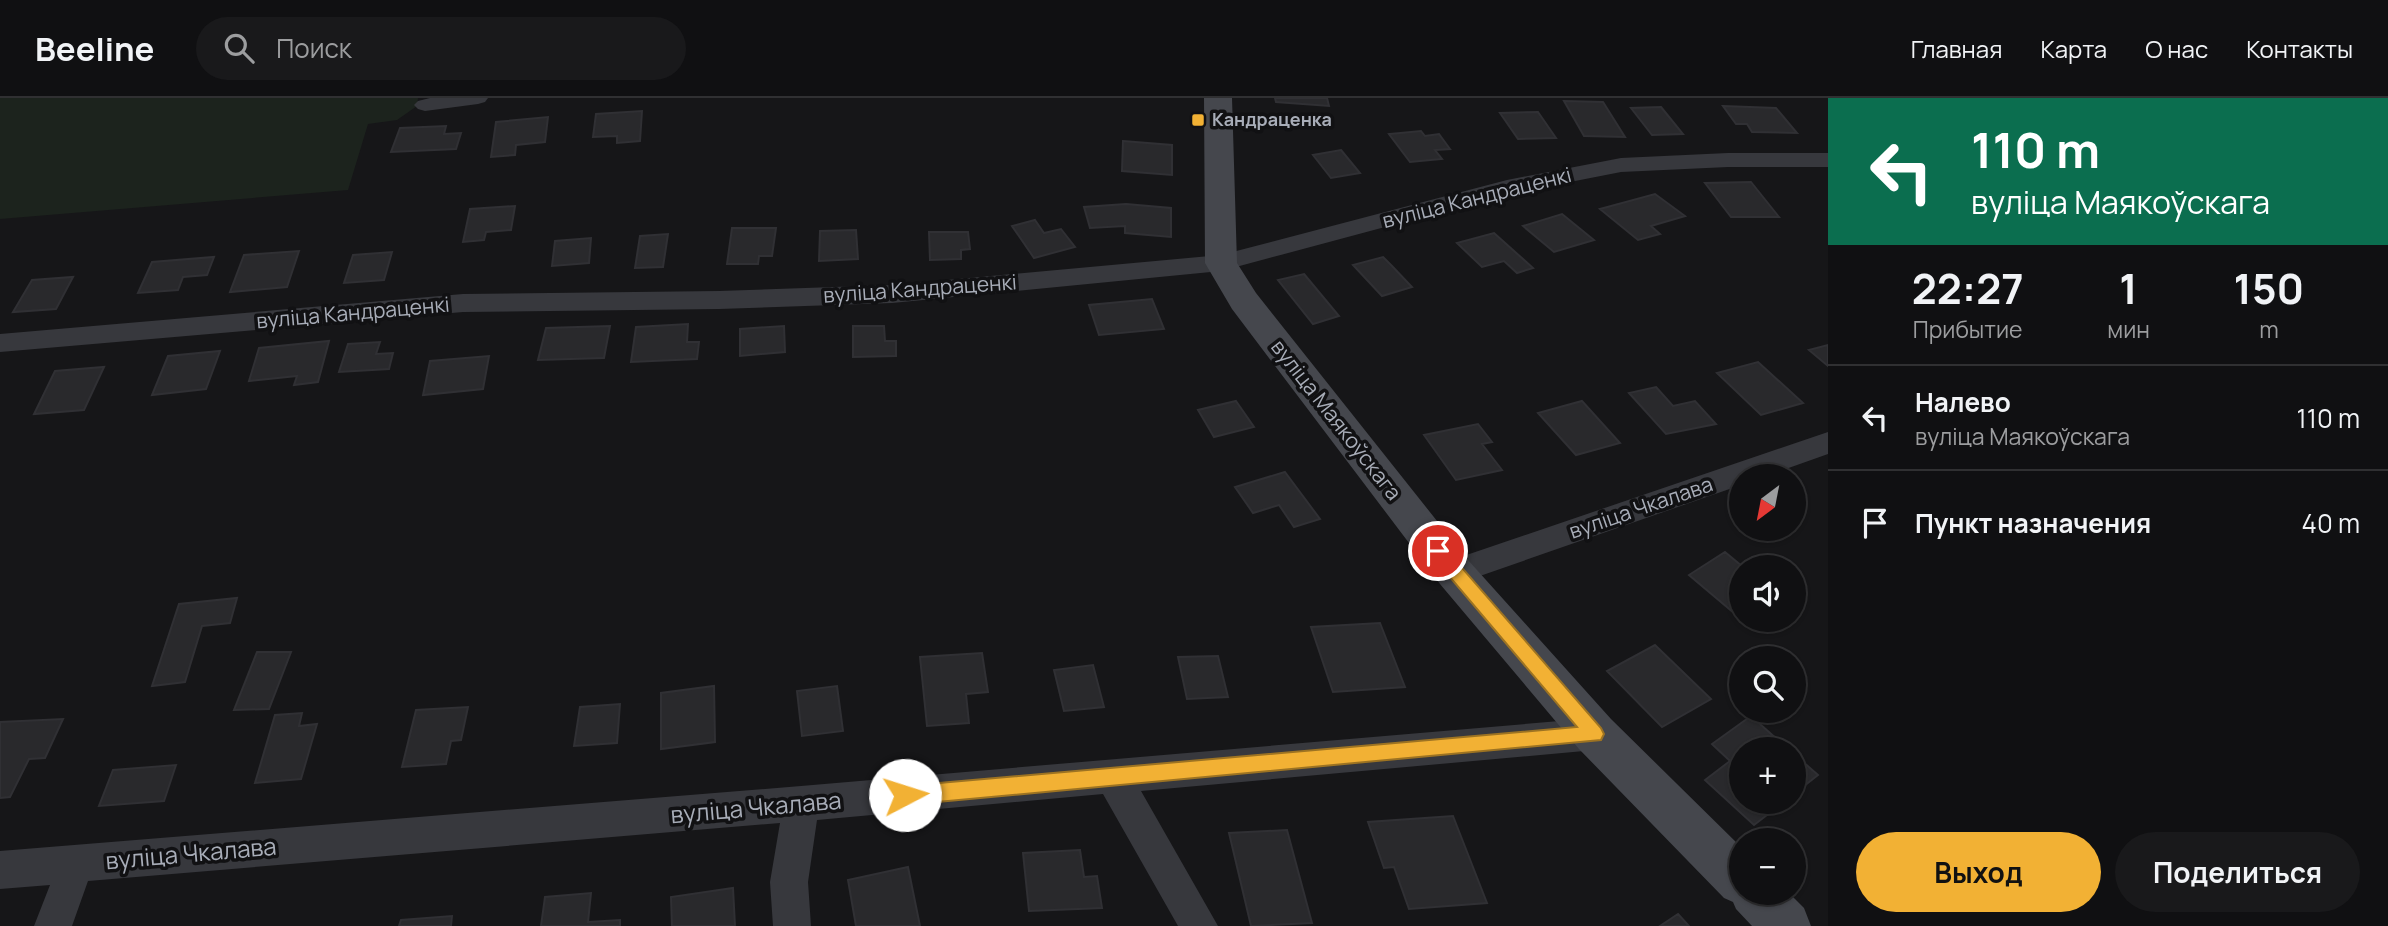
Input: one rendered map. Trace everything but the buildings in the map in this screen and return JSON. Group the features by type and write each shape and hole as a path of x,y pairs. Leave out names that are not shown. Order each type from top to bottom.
{"street":[{"path":"425,105 478,98"},
{"path":"1218,98 1221,263"},
{"name":"вуліца Кандраценкі","path":"0,343 463,303 719,300 892,294 1221,263 1507,187 1622,165 1728,160 1828,160"},
{"name":"вуліца Маякоўскага","path":"1221,263 1244,301 1454,572 1595,734 1729,869"},
{"name":"вуліца Чкалава","path":"1454,572 1828,443"},
{"name":"вуліца Чкалава","path":"0,870 801,804 1595,734"},
{"path":"1113,777 1199,926"},
{"path":"792,926 789,882 801,804"},
{"path":"53,926 76,864"},
{"path":"1766,905 1786,926"}],"shaded area":[{"path":"0,98 418,98 417,106 397,120 368,124 348,190 0,219"}],"place":[{"name":"Кандраценка","path":"1198,120"}],"route":[{"path":"905,795 1595,734 1438,551"}]}
